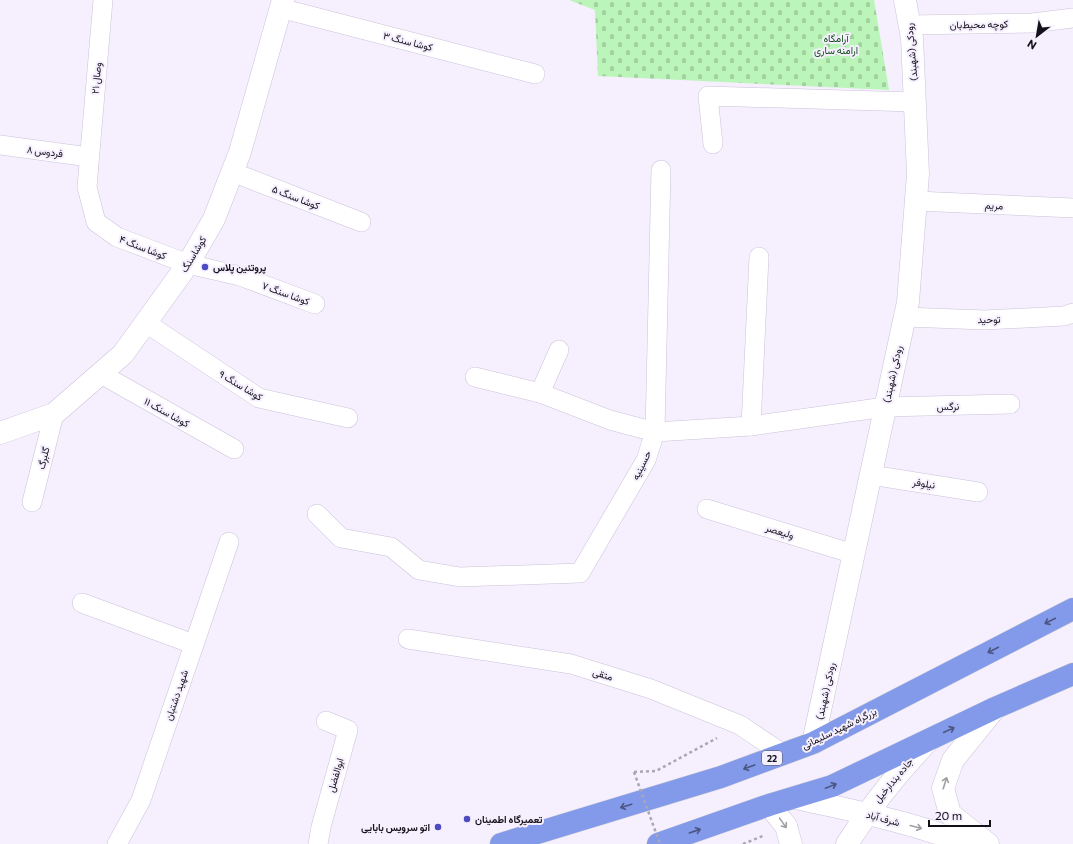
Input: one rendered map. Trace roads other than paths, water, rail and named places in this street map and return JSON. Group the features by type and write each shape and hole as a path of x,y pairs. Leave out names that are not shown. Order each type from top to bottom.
{"highway":[{"name":"بزرگراه شهید سلیمانی","path":"501,844 721,777 814,743 1073,609"},
{"path":"659,844 769,805 832,786 995,708 1067,677"}],"main road":[{"name":"رودکی (شهبند)","path":"814,743 908,302 918,174 912,38 905,0"},
{"name":"کوشاسنگ","path":"0,433 54,414 101,374 123,354 188,264 214,218 240,152 281,4"},
{"path":"988,844 950,814 943,788 953,760 995,708"},
{"name":"جاده بندارخیل","path":"847,844 866,813 897,774 930,739"},
{"name":"شرف آباد","path":"796,798 866,813 942,834 967,844"},
{"path":"769,805 786,826 790,844"}],"street":[{"name":"وصال ۲۱","path":"90,157 103,0"},
{"name":"کوشا سنگ ۳","path":"281,4 535,74"},
{"name":"کوچه محیط‌بان","path":"909,25 1033,23 1073,18"},
{"path":"713,144 708,96 914,102"},
{"name":"فردوس ۸","path":"0,145 90,157"},
{"name":"کوشا سنگ ۴","path":"90,157 87,187 96,222 117,237 188,264"},
{"path":"655,432 661,170"},
{"name":"کوشا سنگ ۵","path":"232,172 361,222"},
{"name":"مریم","path":"916,201 1073,208"},
{"path":"752,426 759,257"},
{"name":"کوشا سنگ ۷","path":"188,264 240,276 315,304"},
{"name":"توحید","path":"905,316 985,320 1064,316 1073,314"},
{"name":"کوشا سنگ ۹","path":"146,323 260,398 348,418"},
{"path":"540,393 559,350"},
{"name":"۱۱ کوشا سنگ","path":"101,374 234,449"},
{"path":"475,377 540,393 610,420 655,432 752,426 885,407"},
{"name":"نرگس","path":"885,407 1010,404"},
{"name":"گلبرگ","path":"32,502 54,414"},
{"name":"حسینیه","path":"317,514 341,538 391,547 419,570 460,577 580,573 646,460 655,432"},
{"name":"نیلوفر","path":"871,474 978,492"},
{"name":"ولیعصر","path":"707,509 854,554"},
{"name":"شهید دشتبان","path":"118,844 141,800 229,542"},
{"path":"82,603 193,644"},
{"name":"متقی","path":"408,639 571,664 651,689 740,725 782,754"},
{"name":"ابوالفضل","path":"318,844 321,827 348,730 326,722"}],"place":[{"name":"پروتئین پلاس","path":"205,267"},
{"name":"تعمیرگاه اطمینان","path":"467,819"},
{"name":"اتو سرویس بابایی","path":"438,827"}],"park label":[{"name":"آرامگاه ارامنه ساری","path":"836,44"}]}
